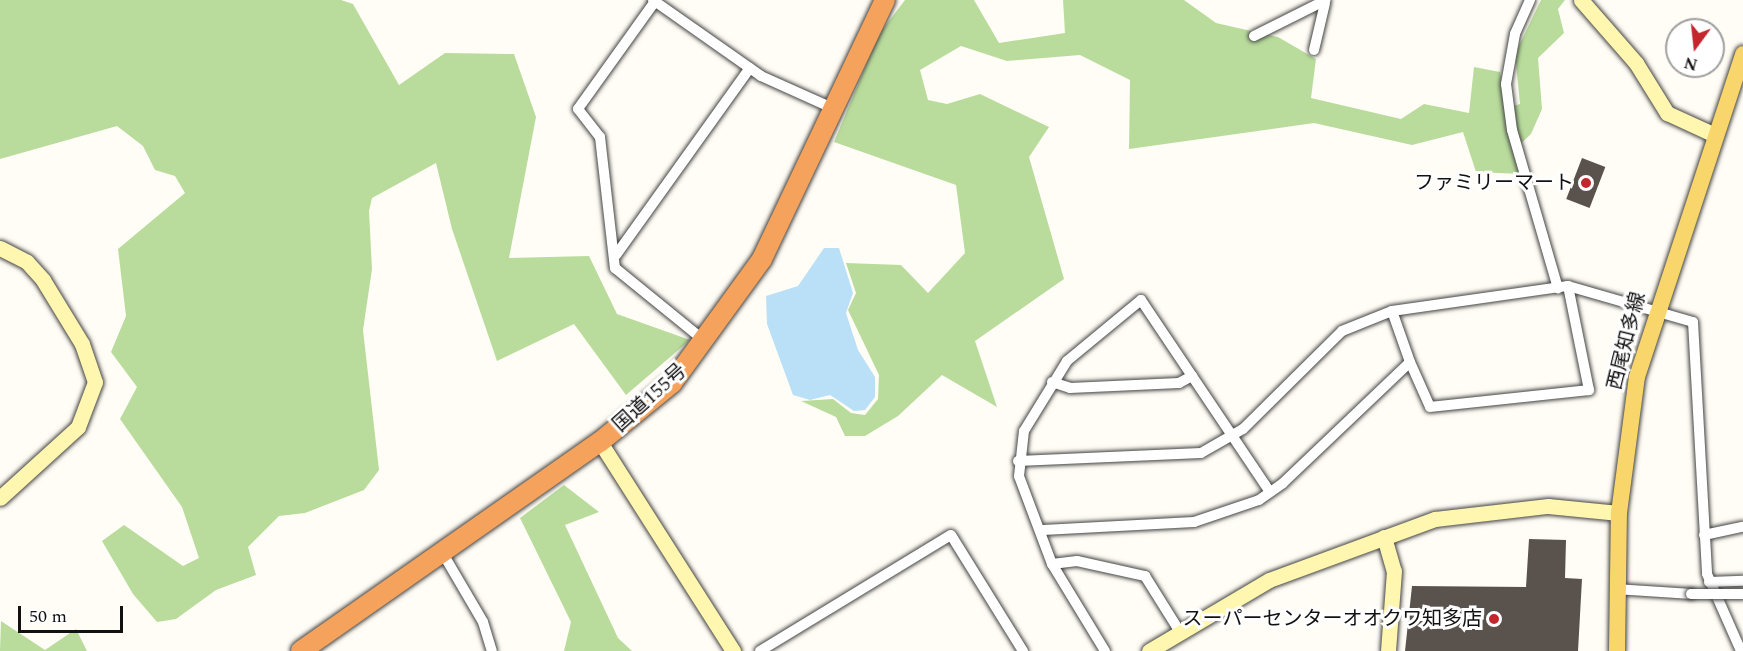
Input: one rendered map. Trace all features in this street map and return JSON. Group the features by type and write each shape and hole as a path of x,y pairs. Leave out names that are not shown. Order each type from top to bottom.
{"highway":[{"name":"国道155号","path":"301,651 600,442 672,382 706,342 762,259 830,107 885,0"}],"main road":[{"name":"西尾知多線","path":"1617,651 1616,589 1619,513 1637,377 1655,311 1743,54"}],"street":[{"path":"1392,311 1410,362 1430,407 1589,390 1563,287 1512,130 1506,84 1515,34 1530,0"},
{"path":"1581,0 1636,63 1666,113 1715,135"},
{"path":"706,342 615,268 616,255 600,137 578,109 654,1 750,69 830,107"},
{"path":"1254,36 1326,2"},
{"path":"1314,50 1326,2"},
{"path":"616,255 750,69"},
{"path":"0,248 27,262 43,280 82,344 95,382 78,427 0,498"},
{"path":"1018,461 1201,453 1232,437 1342,331 1392,311 1563,287 1655,311 1693,322 1704,535 1709,582 1741,651"},
{"path":"1105,651 1052,564 1043,530 1018,461 1024,431 1067,361 1141,300 1270,492"},
{"path":"1043,530 1194,522 1270,492 1410,362"},
{"path":"1052,382 1070,388 1179,383 1192,376"},
{"path":"600,442 733,651"},
{"path":"1149,651 1269,580 1435,519 1548,506 1619,513"},
{"path":"1704,535 1743,527"},
{"path":"760,651 951,535 1023,651"},
{"path":"1384,537 1394,571 1388,651"},
{"path":"442,552 478,612 492,651"},
{"path":"1052,564 1077,561 1145,576 1180,632"},
{"path":"1709,582 1743,581"},
{"path":"1616,589 1691,594 1743,594"}],"green space":[{"path":"0,0 341,0 353,4 399,85 445,53 514,54 536,117 509,258 589,256 617,314 690,340 626,395 574,324 497,361 452,229 436,163 372,198 369,211 372,269 363,330 379,470 364,490 305,513 279,516 248,547 256,575 216,590 176,619 157,622 133,594 102,541 124,525 183,566 199,558 182,507 120,419 137,387 111,352 126,316 118,249 185,193 175,176 155,170 143,146 117,126 0,159"},
{"path":"905,0 974,0 999,43 1065,33 1063,0 1184,0 1216,23 1278,37 1316,59 1311,98 1401,119 1424,104 1469,113 1474,67 1500,72 1507,108 1520,104 1515,54 1541,0 1565,0 1558,9 1564,33 1538,58 1542,109 1531,134 1516,148 1522,174 1476,172 1463,132 1412,145 1314,123 1129,149 1130,80 1080,55 1007,61 961,46 920,70 928,100 947,104 980,94 1049,127 1029,157 1064,279 975,341 997,407 942,375 898,416 865,436 845,436 836,417 801,401 833,399 851,413 865,415 878,399 879,375 848,310 856,293 846,263 901,265 928,293 965,253 956,185 834,142 879,34"},
{"path":"564,485 599,512 565,525 618,638 632,651 564,651 571,622 520,518"},
{"path":"1,621 45,650 76,629 87,651 0,651"}],"water":[{"path":"824,248 839,248 853,293 846,313 858,350 875,377 875,397 865,410 854,411 830,395 810,400 793,395 767,324 766,296 798,286"}],"building":[{"name":"ファミリーマート","path":"1582,158 1605,167 1590,208 1566,199"},
{"name":"スーパーセンターオオクワ知多店","path":"1529,539 1566,540 1565,578 1582,579 1578,651 1405,651 1412,586 1526,587"}],"place":[{"name":"ファミリーマート","path":"1586,183"},
{"name":"スーパーセンターオオクワ知多店","path":"1494,619"}]}
